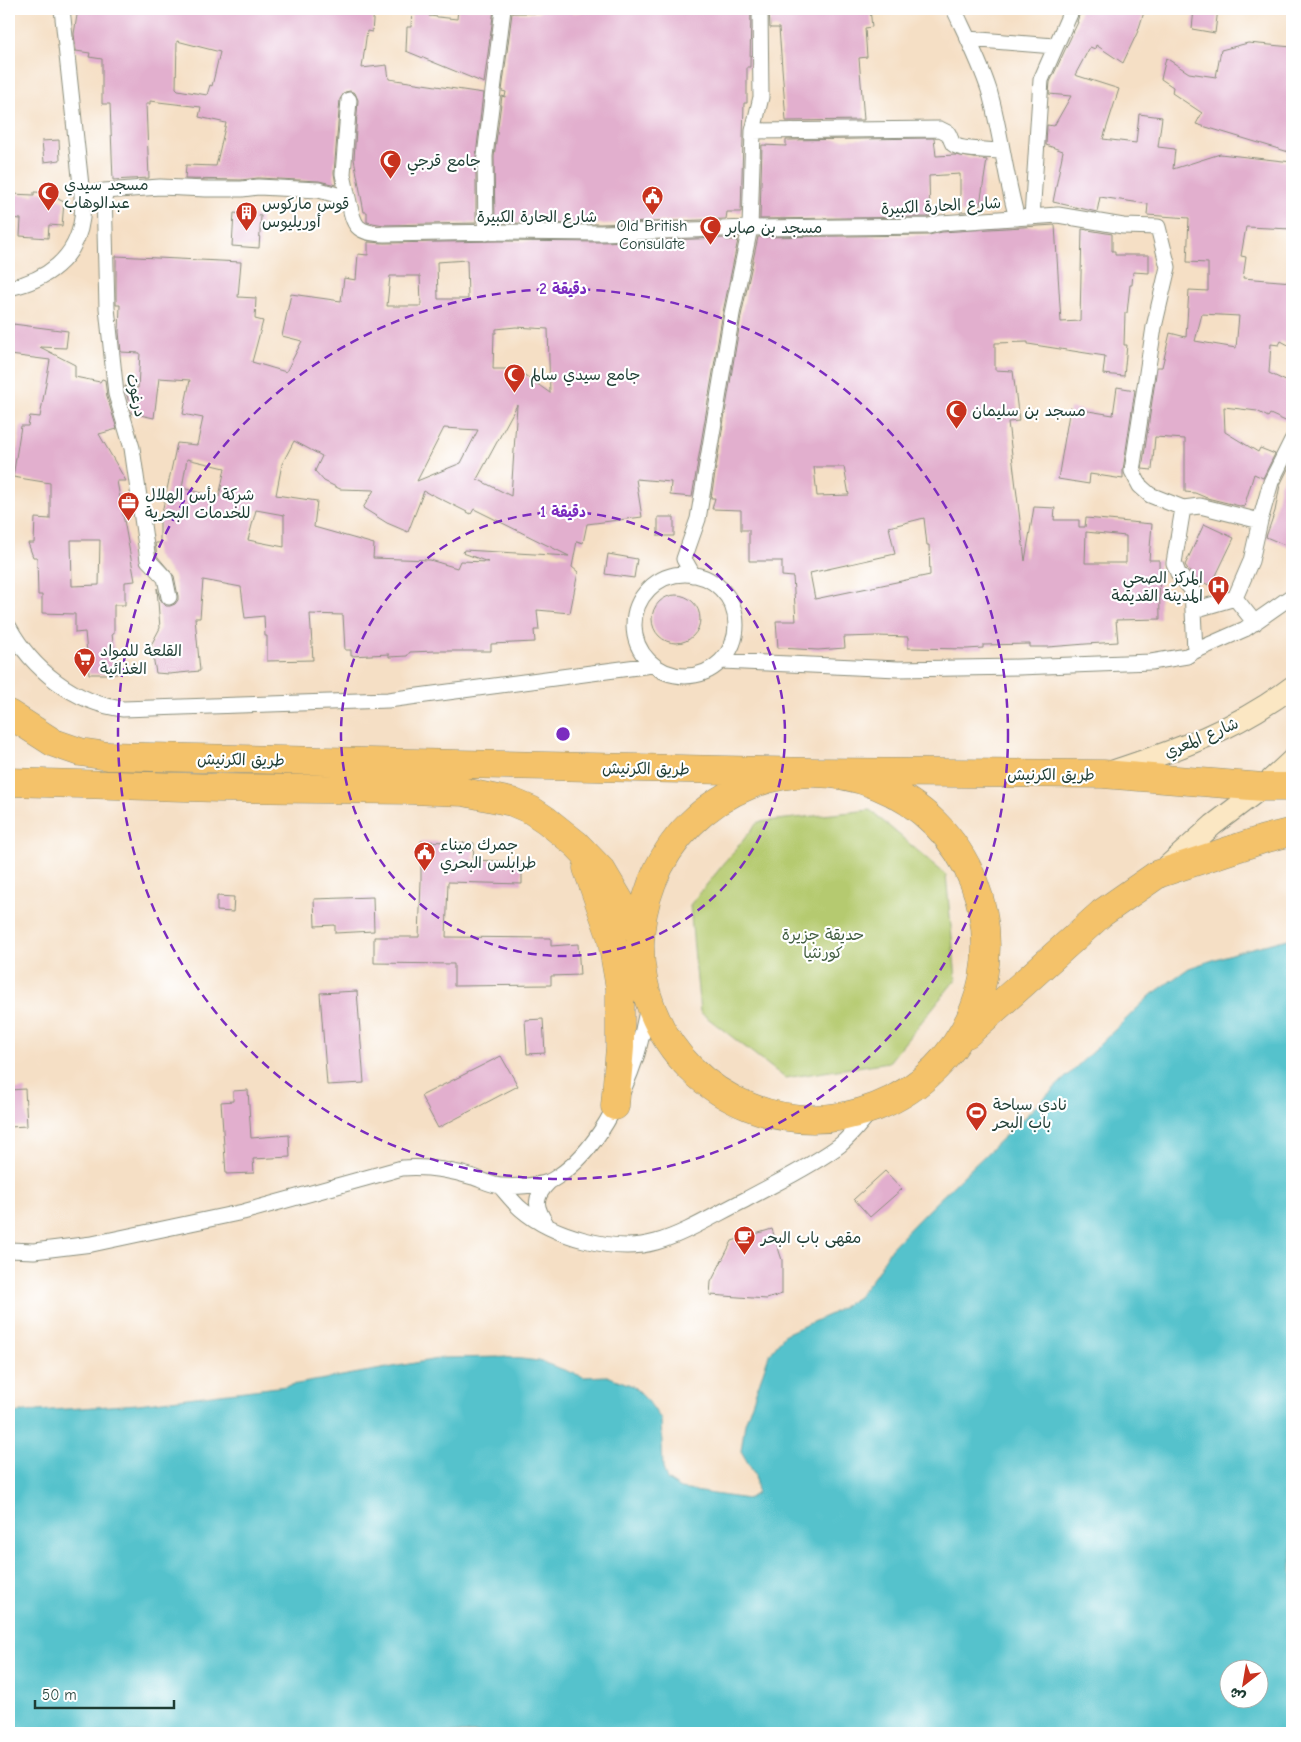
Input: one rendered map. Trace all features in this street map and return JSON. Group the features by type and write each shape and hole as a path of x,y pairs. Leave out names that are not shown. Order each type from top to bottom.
{"highway":[{"name":"طريق الكرنيش","path":"9,714 54,743 80,752 108,756 816,772 1103,774 1263,787 1292,787"},
{"path":"958,1042 975,1008 985,973 987,936 980,899 967,865 946,834 919,809 888,789 852,777 816,772 772,777 730,793 695,818 666,852 648,892 640,935 649,1002 662,1030 679,1055 700,1077 726,1095 746,1105 782,1116 813,1119 844,1116 873,1109 906,1092 935,1070 958,1042 1102,913 1158,874 1264,839 1292,832"},
{"name":"طريق الكرنيش","path":"9,782 464,792 512,802 531,810 576,844 602,871 640,935"},
{"path":"576,844 589,872 611,936 620,988 620,1047 615,1106"}],"street":[{"path":"9,288 53,271 62,263 73,245 80,228 82,195 62,9"},
{"path":"486,233 485,156 502,9"},
{"path":"692,575 684,559 698,519 732,314 750,228 753,131 761,97 760,9"},
{"path":"954,9 988,90 1002,151 1024,218"},
{"path":"1024,218 1041,80 1054,46 1072,9"},
{"path":"968,39 1054,46"},
{"name":"شارع الحارة الكبيرة","path":"348,100 343,174 353,221 360,230 372,234 602,233 750,228 929,226 941,223 1058,215 1123,226 1158,226 1168,267 1154,327 1132,471 1140,486 1150,495 1183,508"},
{"path":"753,131 940,129 948,133 953,143 957,146 967,149 1002,151"},
{"path":"82,195 104,191 160,187 206,189 258,187 319,190 348,198"},
{"name":"درغوت","path":"104,191 107,308 116,394 132,448 148,560 165,578 169,597"},
{"path":"1194,610 1235,598 1252,561 1260,521 1271,482 1292,440"},
{"path":"1195,651 1192,590 1178,573 1174,563 1183,508 1200,506 1260,521"},
{"path":"676,575 692,575 708,580 721,589 731,603 736,618 736,634 730,650 723,661 700,675 687,677 663,671 652,664 644,656 634,632 634,620 638,604 648,590 661,580 676,575"},
{"path":"723,661 898,668 1019,667 1151,662 1187,656 1245,629 1292,596"},
{"path":"1235,598 1255,622"},
{"path":"9,627 24,651 58,683 83,698 109,708 123,710 388,700 652,664"},
{"name":"شارع المعري","path":"1103,774 1180,749 1230,726 1269,705 1292,687"},
{"path":"1158,874 1213,825 1263,787 1292,760"},
{"path":"548,1227 537,1207 540,1192 549,1182 567,1171 578,1161 591,1145 615,1106 629,1076 637,1052 649,1002"},
{"path":"500,1186 521,1209 548,1227 593,1242 640,1246 669,1238 771,1186 841,1145 873,1109"},
{"path":"9,1250 34,1251 102,1242 243,1212 402,1168 434,1168 471,1176 500,1186 549,1182"}],"green space":[{"name":"حديقة جزيرة كورنثيا","path":"870,810 946,875 956,979 889,1062 785,1078 700,1012 690,905 758,822"}],"water":[{"path":"1292,938 1292,1097 1288,1102 1292,1112 1292,1733 9,1733 9,1413 138,1404 286,1386 443,1358 504,1357 539,1361 584,1377 607,1376 633,1386 648,1401 661,1419 663,1468 667,1480 681,1489 747,1499 757,1493 755,1475 741,1451 745,1423 769,1355 785,1334 831,1314 858,1297 876,1274 891,1248 926,1212 1151,995 1189,968 1240,951"}],"building":[{"path":"78,9 316,9 340,12 340,9 374,9 372,32 367,31 362,68 387,65 389,79 483,93 476,156 476,223 384,225 367,222 367,212 364,212 354,159 358,100 355,93 350,91 345,92 340,99 334,173 336,185 319,181 258,178 241,180 185,179 186,165 216,166 226,123 199,117 201,107 150,101 150,104 146,104 149,178 113,180 110,104 102,104 102,59 89,57 90,53 76,51 74,34","holes":["177,41 220,52 212,86 210,85 207,95 178,90 176,88"]},
{"path":"412,9 430,9 429,16 457,19 458,9 494,9 484,83 406,51 407,27 411,27"},
{"path":"550,9 550,11 572,10 572,13 610,9 751,9 750,67 747,67 747,103 744,103 741,212 727,212 726,219 601,224 495,223 494,157 502,96 505,97 506,92 502,91 512,13 537,13"},
{"path":"769,9 870,9 872,27 865,28 867,57 859,58 864,120 786,121 779,28 770,28"},
{"path":"1081,9 1145,9 1138,31 1123,63 1096,45 1095,49 1090,47 1075,75 1119,89 1103,139 1136,143 1139,114 1162,117 1158,147 1175,149 1173,169 1220,154 1292,162 1292,229 1246,227 1241,256 1246,257 1243,278 1292,282 1292,347 1281,341 1279,345 1271,344 1269,373 1292,384 1292,424 1270,414 1268,417 1257,411 1224,407 1225,432 1258,452 1260,448 1275,454 1263,478 1254,474 1244,507 1185,492 1185,439 1155,437 1152,470 1142,469 1157,367 1162,367 1170,333 1186,337 1189,290 1208,291 1208,263 1187,262 1189,218 1147,215 1148,204 1100,197 1097,212 1053,202 1063,151 1046,145 1047,125 1054,126 1071,96 1049,94 1050,82","holes":["1202,314 1239,316 1236,348 1195,341"]},
{"path":"1194,9 1218,9 1215,33 1192,29"},
{"path":"1248,43 1292,47 1292,153 1196,124 1202,113 1172,93 1173,87 1161,79 1166,58 1189,73 1216,77 1221,50"},
{"path":"934,138 936,156 955,155 987,160 979,211 960,212 960,174 929,176 930,216 928,217 760,219 762,145 786,146 786,140"},
{"path":"59,140 60,160 44,162 42,141"},
{"name":"مسجد سيدي عبدالوهاب","path":"34,192 54,193 58,199 64,202 62,226 49,225 48,238 20,236 21,219 9,218 11,194 34,195"},
{"name":"قوس ماركوس أوريليوس","path":"234,213 261,216 259,248 232,246"},
{"path":"1055,225 1061,322 1080,321 1082,229 1112,234 1112,251 1115,251 1115,255 1149,255 1149,273 1133,272 1132,285 1130,285 1127,313 1125,313 1124,345 1127,345 1124,376 1103,374 1105,356 1028,344 1028,342 995,343 995,370 1013,371 1019,421 1008,422 1025,561 1034,507 1055,508 1054,520 1079,520 1079,527 1085,527 1086,518 1152,524 1149,560 1159,560 1160,619 1116,620 1118,642 1048,647 1030,647 1030,644 983,645 983,648 967,649 908,648 908,637 878,636 844,637 845,648 818,650 778,648 776,621 796,621 793,577 782,576 782,561 749,561 749,530 741,530 741,510 712,509 715,498 711,498 741,316 758,237 929,235 942,232","holes":["814,467 844,467 849,495 817,496","924,518 927,545 929,545 930,575 815,599 810,573 895,554 889,527","1086,532 1126,536 1126,563 1085,563"]},
{"path":"726,238 726,240 738,240 723,312 692,497 670,495 671,482 636,479 642,517 587,524 583,543 577,541 572,567 578,572 570,613 537,610 539,630 534,630 535,642 491,644 491,651 410,652 407,656 389,657 389,654 351,656 351,650 345,650 343,615 310,614 313,660 267,661 267,636 265,636 264,616 245,618 241,587 203,580 200,618 195,618 200,671 169,674 156,673 151,645 160,628 157,588 160,599 166,606 175,604 178,596 174,576 157,556 155,543 160,543 160,522 177,443 197,445 203,418 183,414 190,380 159,378 154,418 131,413 125,386 138,388 140,353 121,352 119,332 120,305 116,305 116,256 241,262 238,297 256,298 255,319 263,321 252,362 286,372 302,341 282,336 291,294 341,301 344,278 356,280 358,254 368,255 368,242 601,242","holes":["467,260 468,299 438,299 437,262","390,276 420,276 421,306 387,306","516,327 548,329 550,393 519,371 493,369 494,333 496,333 496,329","517,405 511,496 477,479","444,428 478,430 461,463 417,481","294,441 322,456 315,471 324,481 340,489 374,490 363,508 387,523 408,532 424,491 471,514 474,509 569,556 464,550 463,553 488,562 460,561 457,568 430,560 373,558 374,544 314,527 317,501 276,495 282,464","187,459 225,468 219,497 182,488","256,510 284,515 284,547 248,540"]},
{"path":"13,324 68,331 66,348 40,347 75,365 75,377 100,382 102,379 105,380 107,397 117,429 99,434 126,481 117,481 135,581 125,582 125,605 114,605 114,634 112,634 117,674 89,674 85,632 75,633 75,614 42,613 42,595 38,595 37,557 33,557 28,543 34,543 35,518 50,519 50,483 13,477 21,426 28,426 30,416 40,417 50,360 10,355","holes":["71,540 100,540 99,585 72,586"]},
{"path":"1117,387 1135,390 1123,479 1090,474 1089,484 1058,479 1070,408 1113,415"},
{"path":"1292,461 1292,548 1266,537 1275,511 1280,485"},
{"path":"658,517 674,517 674,536 658,536"},
{"path":"1204,524 1234,538 1211,586 1194,578 1185,565"},
{"path":"608,554 637,559 634,578 605,574"},
{"path":"671,595 681,595 693,602 700,614 700,624 693,636 681,643 671,643 663,639 656,632 652,624 652,614 656,606 663,599"},
{"path":"421,841 474,843 473,860 522,862 522,884 448,882 446,937 551,938 551,946 578,944 580,975 551,976 551,985 454,986 454,964 374,963 374,937 419,937"},
{"path":"217,896 234,897 233,912 217,911"},
{"path":"373,897 374,931 335,933 335,925 315,926 314,899"},
{"path":"357,991 364,1083 327,1085 320,993"},
{"path":"543,1019 545,1053 527,1054 525,1020"},
{"path":"501,1056 518,1086 438,1128 421,1096"},
{"path":"25,1089 27,1126 9,1127 9,1090"},
{"path":"248,1090 251,1138 289,1135 290,1157 253,1159 254,1173 226,1174 221,1102 233,1101 233,1091"},
{"path":"885,1171 902,1189 870,1217 854,1199"},
{"path":"772,1229 782,1260 782,1294 767,1299 710,1295 711,1282 732,1241"}],"place":[{"name":"جامع قرجي","path":"391,179"},
{"name":"مسجد سيدي عبدالوهاب","path":"48,212"},
{"name":"Old British Consulate","path":"652,215"},
{"name":"قوس ماركوس أوريليوس","path":"246,231"},
{"name":"مسجد بن صابر","path":"710,246"},
{"name":"جامع سيدي سالم","path":"514,393"},
{"name":"مسجد بن سليمان","path":"956,429"},
{"name":"شركة رأس الهلال للخدمات البحرية","path":"129,522"},
{"name":"المركز الصحي المدينة القديمة","path":"1219,605"},
{"name":"القلعة للمواد الغذائية","path":"84,678"},
{"name":"جمرك ميناء طرابلس البحري","path":"424,872"},
{"name":"نادي سباحة باب البحر","path":"977,1132"},
{"name":"مقهى باب البحر","path":"745,1256"}]}
